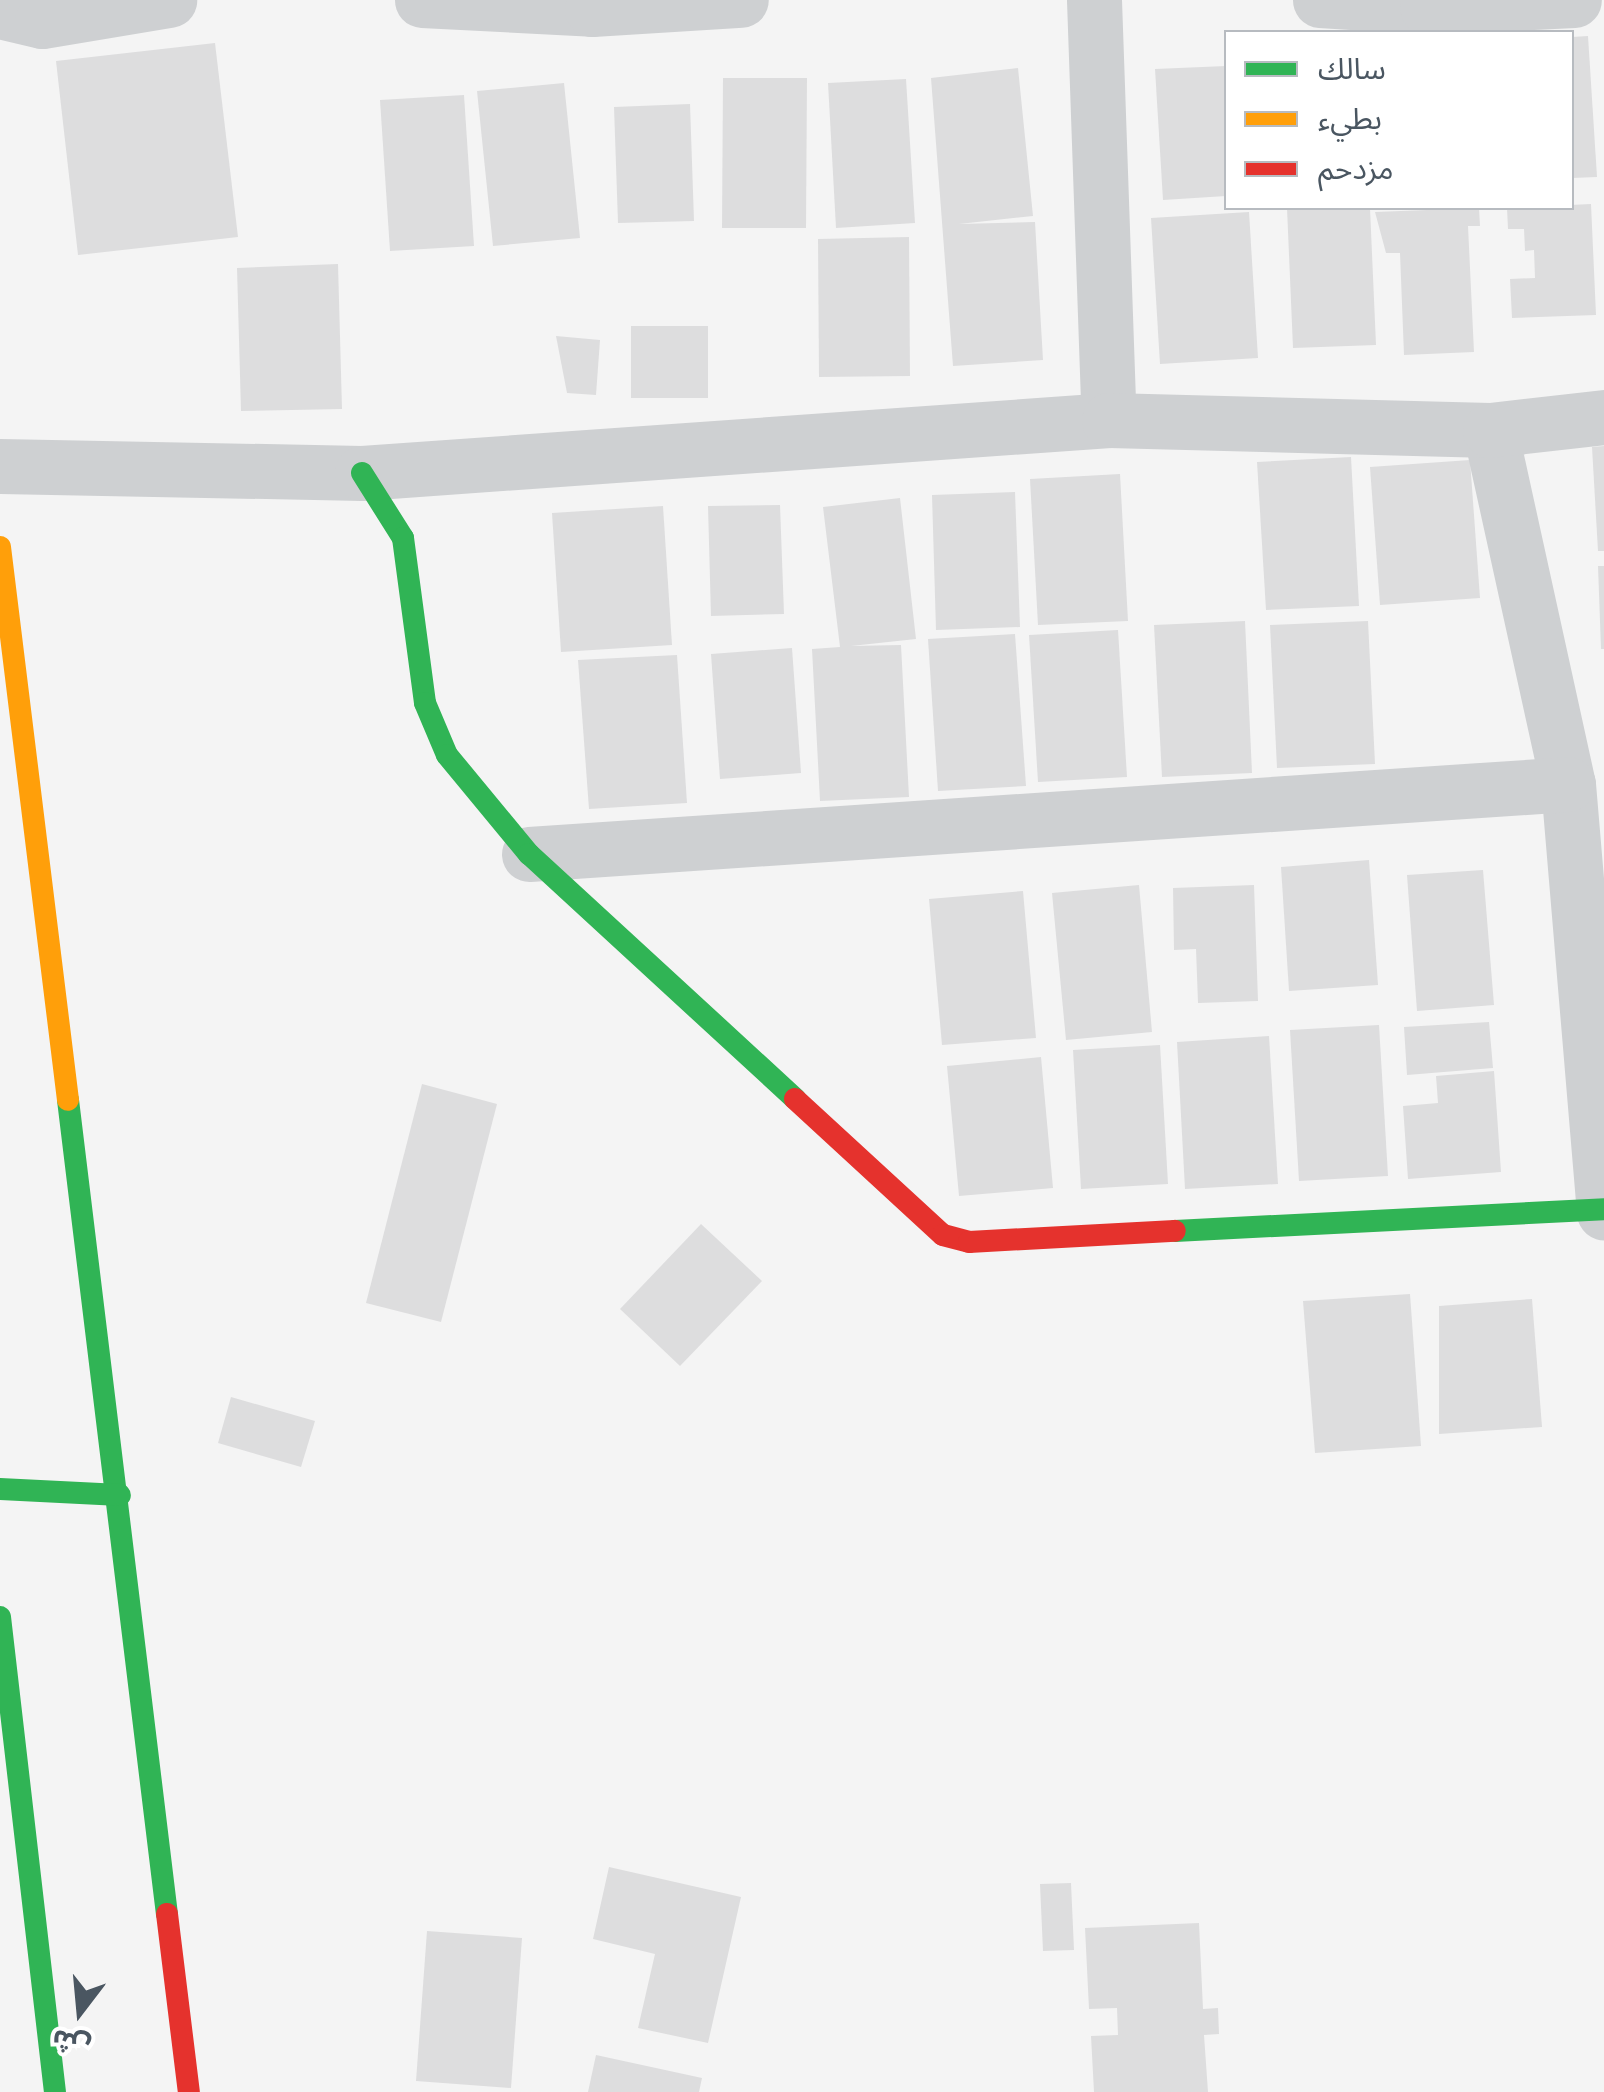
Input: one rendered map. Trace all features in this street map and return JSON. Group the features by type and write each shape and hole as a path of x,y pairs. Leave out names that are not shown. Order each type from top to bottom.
{"main road":[{"path":"362,473 403,538 425,704 440,738 529,854 943,1235 968,1242 1604,1211"},
{"path":"0,547 120,1496 189,2092"},
{"path":"0,1488 120,1496"},
{"path":"0,1617 55,2092"}],"street":[{"path":"0,10 42,21 169,0"},
{"path":"422,0 592,9 741,0"},
{"path":"1094,0 1108,420"},
{"path":"1320,0 1427,4 1574,0"},
{"path":"0,466 362,473 1108,420 1490,430 1604,417"},
{"path":"1490,430 1568,784 1604,1211"},
{"path":"529,854 1568,784"}],"building":[{"path":"1588,36 1597,177 1574,178 1574,37"},
{"path":"215,43 238,237 78,255 56,61"},
{"path":"1224,66 1224,196 1163,200 1155,69"},
{"path":"1018,68 1033,216 959,224 1035,222 1043,360 953,366 931,78"},
{"path":"723,78 807,78 806,228 722,228"},
{"path":"906,79 915,223 836,228 828,83"},
{"path":"564,83 580,238 493,246 477,91"},
{"path":"464,95 474,246 390,251 380,100"},
{"path":"690,104 694,221 618,223 614,107"},
{"path":"1591,204 1596,315 1512,318 1510,279 1535,278 1534,250 1525,251 1524,229 1508,229 1507,210 1574,210 1574,205"},
{"path":"1287,210 1370,210 1376,345 1293,348"},
{"path":"1479,210 1480,226 1468,226 1474,352 1404,355 1400,253 1386,253 1375,212"},
{"path":"1249,212 1258,358 1160,364 1151,218"},
{"path":"909,237 910,376 819,377 818,239"},
{"path":"338,264 342,409 241,411 237,268"},
{"path":"631,326 708,326 708,398 631,398"},
{"path":"556,336 600,340 596,395 567,393"},
{"path":"1604,446 1604,551 1598,551 1592,447"},
{"path":"1351,457 1359,606 1266,610 1257,462"},
{"path":"1470,460 1480,598 1380,605 1370,467"},
{"path":"1120,474 1128,621 1038,625 1030,479"},
{"path":"1015,492 1020,627 936,630 932,495"},
{"path":"900,498 916,639 851,646 901,645 909,797 820,801 812,649 840,647 823,507"},
{"path":"780,505 784,614 711,616 708,506"},
{"path":"663,506 672,645 561,652 552,513"},
{"path":"1598,566 1604,566 1604,649 1601,649"},
{"path":"1245,621 1252,773 1162,777 1154,625"},
{"path":"1368,621 1375,764 1277,768 1270,625"},
{"path":"1118,630 1127,777 1038,782 1029,635"},
{"path":"1015,634 1026,786 938,791 928,639"},
{"path":"792,648 801,773 720,779 711,654"},
{"path":"677,655 687,803 589,809 578,660"},
{"path":"1369,860 1378,985 1289,991 1281,867"},
{"path":"1483,870 1494,1005 1417,1011 1407,875"},
{"path":"1139,885 1152,1032 1066,1040 1052,893"},
{"path":"1254,885 1258,1001 1198,1003 1196,949 1174,950 1173,888"},
{"path":"1023,891 1036,1038 942,1045 929,899"},
{"path":"1489,1022 1493,1068 1407,1075 1404,1027"},
{"path":"1379,1025 1388,1176 1299,1181 1290,1030"},
{"path":"1269,1036 1278,1184 1185,1189 1177,1042"},
{"path":"1160,1045 1168,1184 1081,1189 1073,1050"},
{"path":"1041,1057 1053,1188 959,1196 947,1066"},
{"path":"1494,1071 1501,1172 1408,1179 1403,1106 1438,1103 1436,1076"},
{"path":"422,1084 497,1104 441,1322 366,1303"},
{"path":"701,1224 762,1281 680,1366 620,1309"},
{"path":"1410,1294 1421,1446 1315,1453 1303,1301"},
{"path":"1532,1299 1542,1427 1439,1434 1439,1306"},
{"path":"231,1397 315,1421 301,1467 218,1443"},
{"path":"609,1867 741,1897 708,2043 638,2028 655,1954 593,1939"},
{"path":"1071,1883 1074,1950 1043,1951 1040,1884"},
{"path":"1199,1923 1203,2009 1218,2008 1219,2034 1204,2035 1208,2092 1094,2092 1091,2036 1118,2035 1117,2008 1089,2009 1085,1928"},
{"path":"427,1931 522,1938 511,2088 416,2081"},
{"path":"596,2055 702,2078 699,2092 588,2092"}],"traffic: fast":[{"path":"362,473 403,538 425,703 447,755 529,854 795,1099"},
{"path":"68,1100 167,1914"},
{"path":"1175,1231 1604,1209"},
{"path":"0,1489 120,1495"},
{"path":"0,1617 55,2092"}],"traffic: slow":[{"path":"0,547 68,1100"}],"traffic: jam":[{"path":"795,1099 943,1235 969,1242 1175,1231"},
{"path":"167,1914 189,2092"}]}
